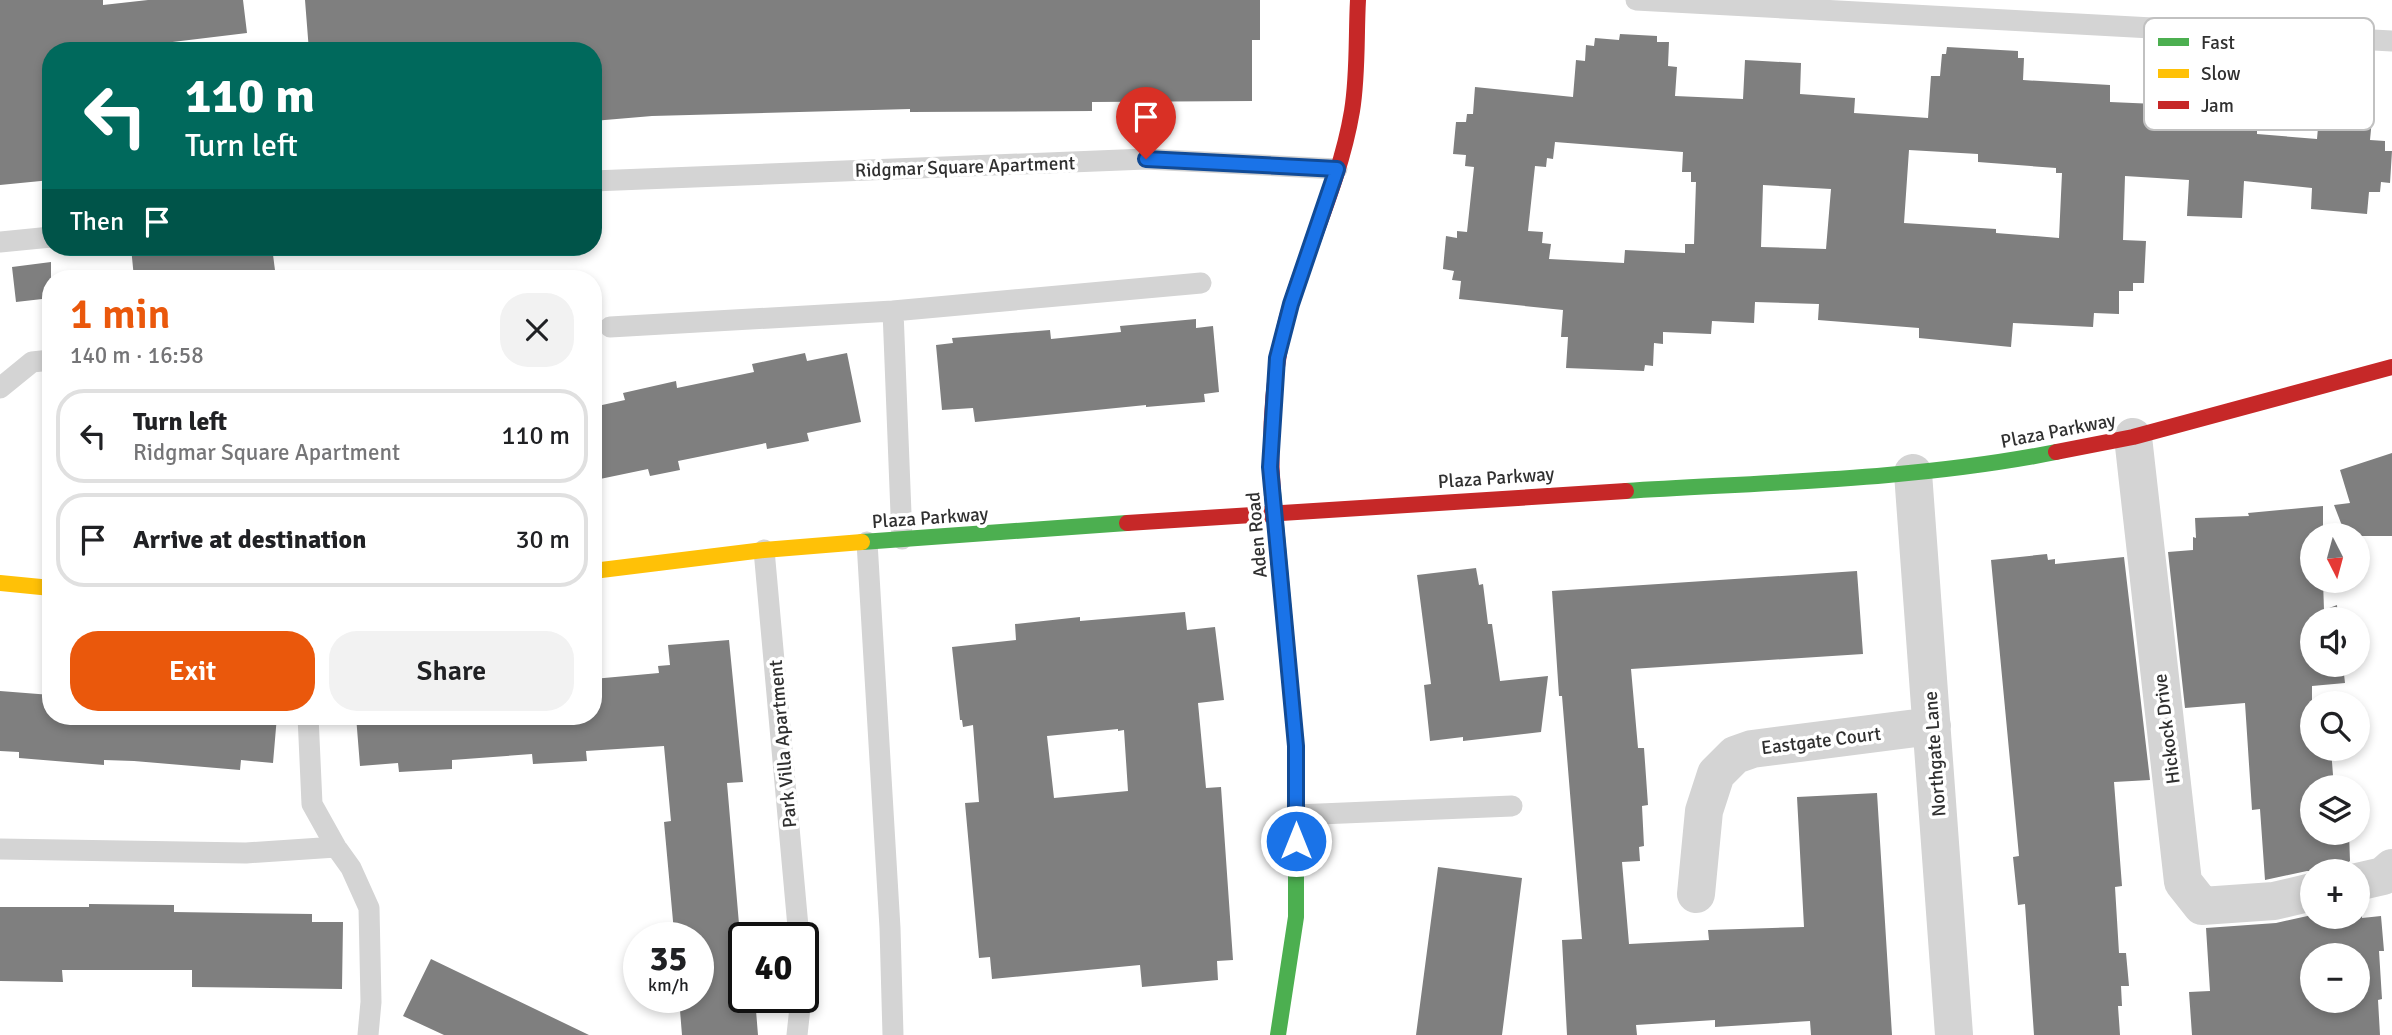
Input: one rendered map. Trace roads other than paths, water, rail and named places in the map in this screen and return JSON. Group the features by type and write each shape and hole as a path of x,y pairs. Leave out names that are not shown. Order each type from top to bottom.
{"street":[{"name":"Aden Road","path":"1278,1035 1296,917 1296,746 1270,467 1277,358 1291,304 1337,169 1352,111 1358,0"},
{"name":"Plaza Parkway","path":"602,570 764,550 902,539 1275,512 1913,472 2002,463 2133,437 2392,367"},
{"name":"Hickock Drive","path":"2133,437 2183,882 2202,906 2274,901 2300,895"},
{"name":"Northgate Lane","path":"1913,472 1954,1035"},
{"path":"0,583 42,587"},
{"name":"Eastgate Court","path":"1696,894 1704,811 1716,774 1735,755 1752,749 1932,726"},
{"path":"2370,879 2383,876 2392,868"}],"lane":[{"path":"1636,0 2144,28"},
{"path":"2374,40 2392,41"},
{"name":"Ridgmar Square Apartment","path":"602,181 1146,159 1337,169"},
{"path":"0,242 42,238"},
{"path":"610,327 893,311 1200,283"},
{"path":"893,311 902,539"},
{"path":"0,388 32,362 42,361"},
{"path":"867,542 890,915 893,1035"},
{"name":"Park Villa Apartment","path":"764,550 798,922"},
{"path":"308,725 312,804 351,868 369,908 371,1002 368,1035"},
{"path":"1296,815 1511,806"},
{"path":"0,849 246,853 336,847"},
{"path":"797,1035 799,1013"}]}
